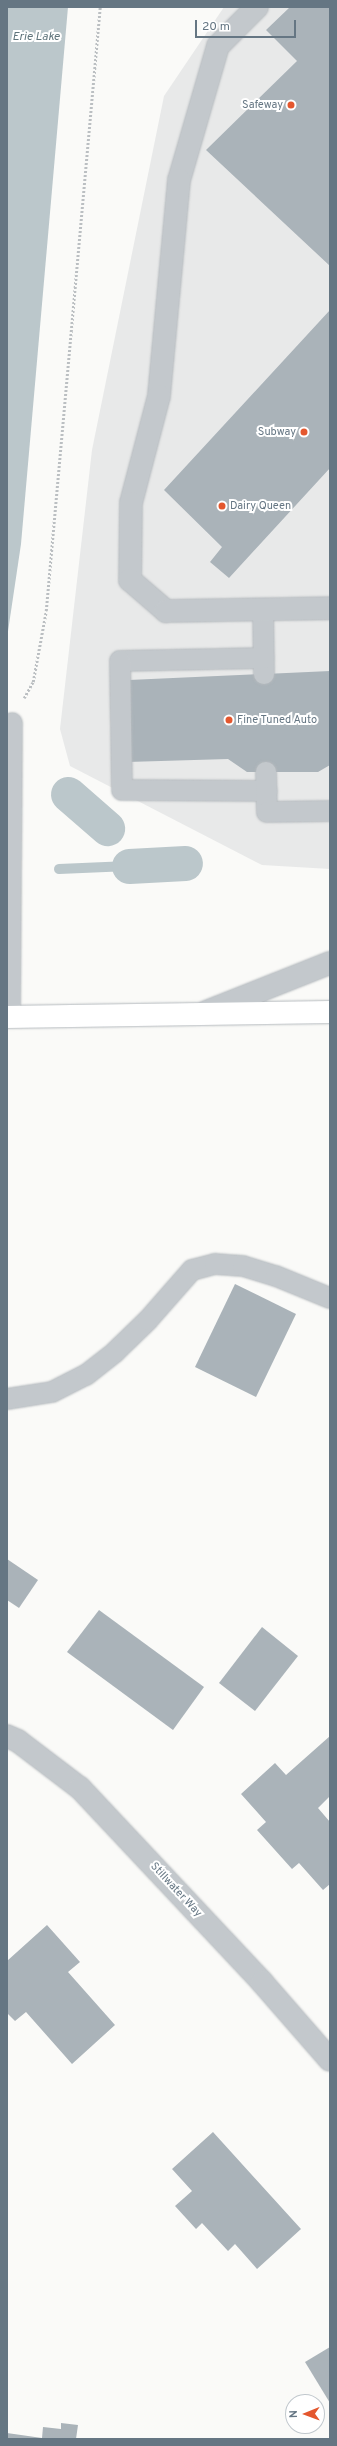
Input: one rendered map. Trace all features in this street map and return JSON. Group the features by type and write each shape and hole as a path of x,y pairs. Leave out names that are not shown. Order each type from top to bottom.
{"main road":[{"path":"8,1017 330,1012"}],"street":[{"path":"256,7 218,46 179,180 159,396 131,503 130,580 166,611 330,608"},
{"path":"199,1014 330,964"},
{"name":"Stillwater Way","path":"7,1736 18,1741 80,1788 262,1982 330,2060"}],"lane":[{"path":"263,609 264,666 120,661 122,790 267,781 267,812 330,811"},
{"path":"8,1017 12,723"},
{"path":"7,1399 52,1392 86,1375 115,1352 148,1320 192,1270 215,1264 243,1266 276,1276 330,1298"}],"path":[{"path":"12,723 33,682 46,611 100,7"}],"shaded area":[{"path":"224,7 330,7 330,869 262,865 70,766 60,729 92,450 164,96"}],"water":[{"name":"Erie Lake","path":"7,7 68,7 21,544 7,638"}],"building":[{"name":"Safeway","path":"290,7 330,7 330,266 206,150 297,61 266,30"},
{"path":"330,310 330,468 229,578 210,562 222,547 164,490"},
{"name":"Fine Tuned Auto","path":"330,671 330,765 318,772 247,772 228,759 127,762 129,680"},
{"path":"235,1284 296,1314 256,1397 195,1367"},
{"path":"7,1559 38,1580 19,1608 7,1600"},
{"path":"99,1610 204,1687 173,1730 67,1652"},
{"path":"262,1627 298,1656 255,1711 219,1683"},
{"path":"330,1736 330,1796 318,1808 330,1822 330,1884 323,1890 299,1863 292,1869 257,1830 266,1822 241,1794 275,1763 286,1775"},
{"path":"47,1925 80,1962 68,1972 115,2025 72,2064 26,2012 15,2021 7,2013 7,1961"},
{"path":"213,2132 301,2229 257,2269 235,2244 228,2251 202,2223 196,2229 175,2206 192,2191 172,2169"},
{"path":"330,2347 330,2403 325,2394 305,2362"},
{"path":"61,2423 78,2425 76,2439 7,2439 7,2433 42,2438 43,2427 61,2429"}],"waterway":[{"path":"68,794 107,828"},
{"path":"129,866 185,863"},
{"path":"59,869 129,866"}],"place":[{"name":"Safeway","path":"291,105"},
{"name":"Subway","path":"304,432"},
{"name":"Dairy Queen","path":"222,506"},
{"name":"Fine Tuned Auto","path":"229,720"}]}
